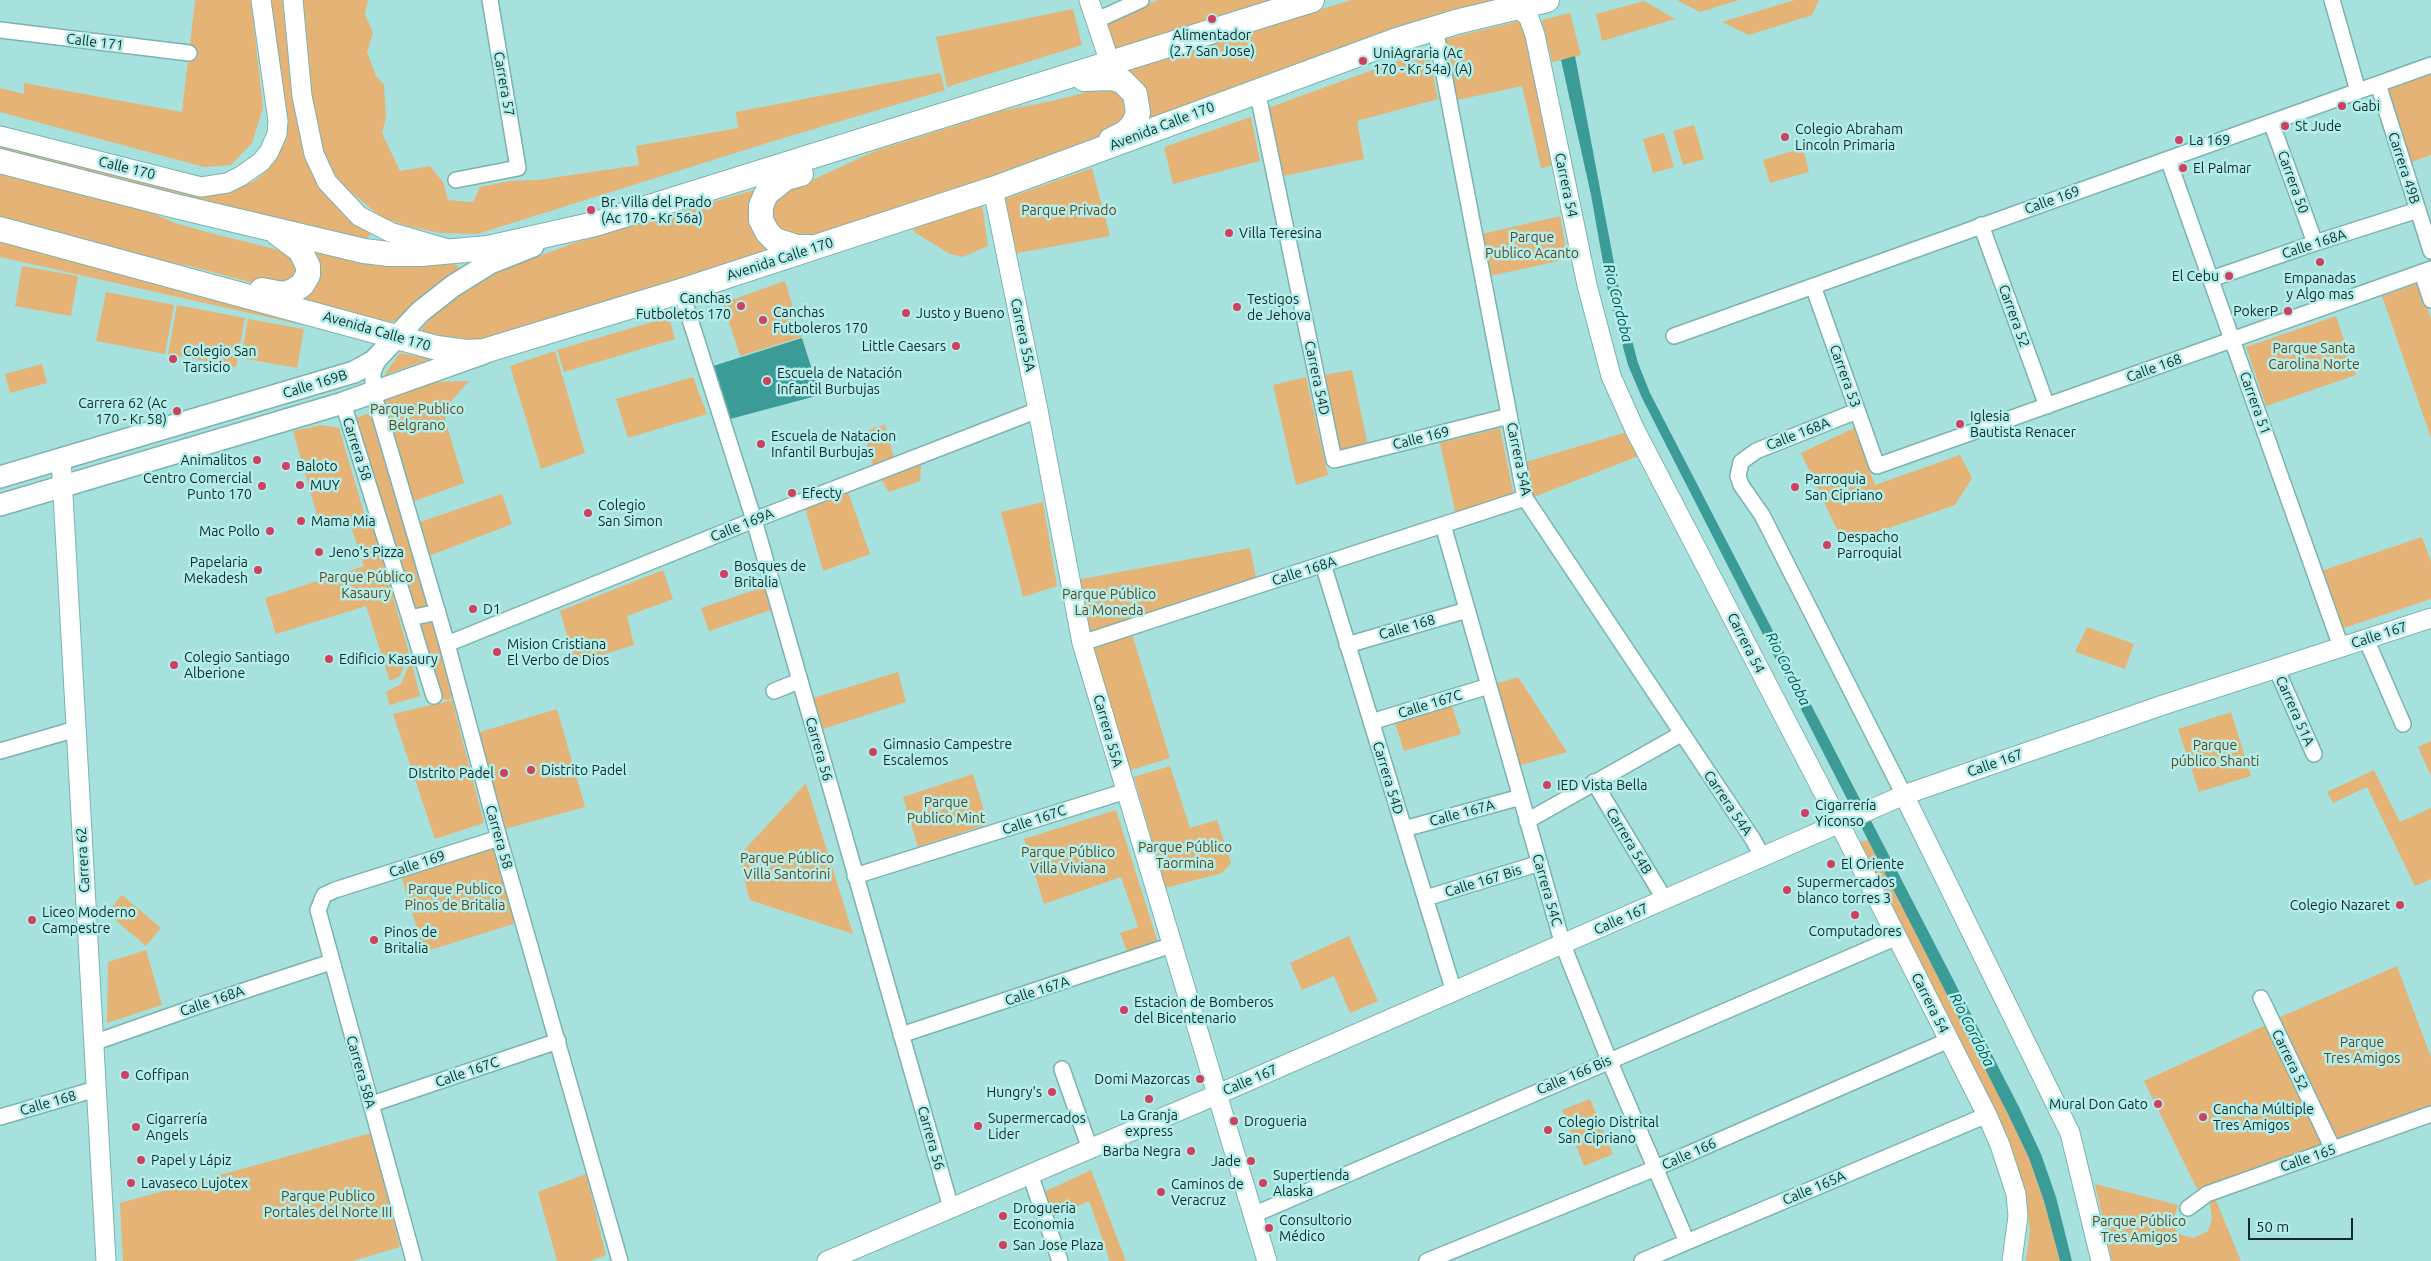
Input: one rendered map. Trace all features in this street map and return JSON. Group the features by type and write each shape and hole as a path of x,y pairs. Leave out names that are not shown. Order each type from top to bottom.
{"main road":[{"path":"0,161 271,230 364,251 389,254 461,251 515,243 595,224 1312,0"},
{"name":"Avenida Calle 170","path":"0,229 455,351 467,352 495,349 681,291 993,189 1257,90 1435,28 1547,0"},
{"path":"1050,168 1125,133 1133,125 1138,113 1135,94 1122,81 1111,78 1058,80"},
{"path":"818,246 796,247 784,245 766,232 761,220 761,206 766,194 786,178 825,166 874,138"},
{"name":"Calle 169B","path":"0,477 354,372 368,365 381,355 396,335 436,298 490,264 511,254 595,224"},
{"path":"143,267 216,278 273,293 283,294 293,291 302,285 308,275 308,266 300,250 292,242 271,230"},
{"name":"Calle 169B","path":"0,505 343,403 495,349"}],"street":[{"name":"Calle 170","path":"0,136 200,187 227,183 251,170 269,152 277,134 278,120 262,0"},
{"path":"293,0 302,96 314,154 327,182 359,216 390,232 461,251"},
{"name":"Carrera 57","path":"456,180 518,168 490,0"},
{"path":"1089,0 1110,63"},
{"path":"1097,20 1141,0"},
{"path":"2332,0 2358,91"},
{"name":"Carrera 54","path":"1518,7 1529,18 1535,35 1587,285 1611,376 1635,430 1847,820 1897,937 1987,1115 2012,1180 2018,1205 2018,1228 2012,1261"},
{"name":"Carrera 54A","path":"1435,28 1525,498 1754,841 1762,857"},
{"name":"Calle 171","path":"0,30 189,53"},
{"name":"Calle 169","path":"1674,336 2431,65"},
{"name":"Carrera 49B","path":"2378,84 2431,251"},
{"name":"Carrera 54D","path":"1257,90 1334,460"},
{"name":"Carrera 50","path":"2271,122 2315,243"},
{"name":"Carrera 51","path":"2168,159 2341,647"},
{"name":"Carrera 55A","path":"993,189 1038,410 1082,643 1267,1261"},
{"name":"Calle 168A","path":"2211,279 2418,210"},
{"name":"Carrera 52","path":"1982,225 2047,406"},
{"path":"2426,271 2431,300"},
{"name":"Calle 168","path":"1877,466 2426,271"},
{"name":"Carrera 53","path":"1813,286 1877,466"},
{"name":"Carrera 56","path":"681,291 754,520 951,1208"},
{"name":"Carrera 58","path":"381,355 373,372 374,392 438,612 499,838 620,1261"},
{"name":"Carrera 58","path":"343,403 434,696"},
{"name":"Calle 169A","path":"447,644 754,520 1038,410"},
{"name":"Calle 168A","path":"1857,411 1756,451 1741,462 1738,476 1741,485 1762,515 1898,798"},
{"name":"Calle 169","path":"1334,460 1510,416"},
{"name":"Carrera 62","path":"61,459 106,1261"},
{"name":"Calle 168A","path":"1082,643 1525,498"},
{"name":"Carrera 54C","path":"1443,525 1563,945 1609,1060 1687,1242"},
{"name":"Carrera 54D","path":"1323,564 1454,992"},
{"name":"Calle 168","path":"1347,645 1467,610"},
{"path":"410,618 438,612"},
{"name":"Calle 167","path":"827,1261 1563,945 1898,798 2276,668 2431,618"},
{"path":"2366,639 2402,724"},
{"name":"Carrera 51A","path":"2276,668 2314,754"},
{"path":"774,691 799,681"},
{"name":"Calle 167C","path":"1371,722 1489,686"},
{"path":"0,751 76,729"},
{"path":"1527,821 1681,734"},
{"name":"Carrera 54B","path":"1594,782 1665,900"},
{"name":"Calle 167C","path":"855,876 1126,791"},
{"name":"Calle 167A","path":"1404,829 1521,797"},
{"path":"1898,798 2070,1133 2101,1261"},
{"name":"Calle 169","path":"335,890 499,838"},
{"name":"Calle 167 Bis","path":"1426,898 1540,863"},
{"name":"Carrera 58A","path":"335,890 324,895 318,910 414,1261"},
{"name":"Calle 166 Bis","path":"1253,1215 1897,937"},
{"name":"Calle 167A","path":"901,1035 1172,945"},
{"name":"Calle 168A","path":"93,1044 207,1003 331,962"},
{"name":"Carrera 52","path":"2262,998 2333,1149"},
{"name":"Calle 166","path":"1427,1261 1656,1168 1949,1040"},
{"name":"Calle 167C","path":"375,1103 558,1041"},
{"path":"1062,1069 1090,1149"},
{"name":"Calle 168","path":"0,1117 96,1089"},
{"name":"Calle 165","path":"2188,1208 2207,1194 2431,1114"},
{"name":"Calle 165A","path":"1642,1261 1987,1115"},
{"path":"1030,1174 1060,1261"}],"green space":[{"path":"195,0 251,0 263,108 252,143 231,165 204,167 0,112 0,88 24,94 24,83 182,112"},
{"path":"270,0 282,0 299,128 314,167 370,227 370,235 366,240 0,153 0,142 208,196 253,182 269,169 283,146 287,125"},
{"path":"300,0 368,0 365,14 373,33 367,52 376,76 384,85 386,118 382,133 400,171 430,166 443,182 448,200 473,202 480,187 510,181 538,180 639,165 636,146 738,128 736,112 940,73 945,90 767,143 477,234 440,233 411,227 381,217 335,179 320,147 306,64"},
{"path":"1158,0 1292,0 1112,56 1103,21"},
{"path":"1351,0 1518,0 1146,129 1125,76 1126,70"},
{"path":"1677,0 1739,0 1700,12"},
{"path":"1795,0 1819,0 1812,15 1749,35 1722,22"},
{"path":"1644,1 1675,19 1602,41 1596,14"},
{"path":"1073,9 1082,45 947,87 936,37"},
{"path":"1570,13 1581,55 1552,62 1542,20"},
{"path":"1523,20 1554,165 1541,168 1522,86 1453,101 1442,40"},
{"path":"1428,50 1438,99 1357,121 1364,159 1279,177 1265,109"},
{"path":"2431,74 2431,155 2409,163 2386,88"},
{"path":"1113,88 1124,97 1130,110 1123,127 1058,156 812,238 776,231 768,207 773,198 875,151 1001,111 1099,89"},
{"path":"1251,117 1260,161 1173,184 1164,147"},
{"path":"1694,125 1704,159 1683,165 1673,131"},
{"path":"1664,133 1674,167 1653,173 1643,139"},
{"path":"1803,148 1809,172 1770,183 1763,160"},
{"name":"Parque Privado","path":"1092,168 1110,236 1012,254 1002,200"},
{"path":"0,171 148,211 175,223 210,233 287,252 297,261 296,280 268,287 190,266 135,256 0,222"},
{"path":"754,190 757,191 776,251 472,343 422,334 421,330 442,305 468,285 500,271 571,244"},
{"path":"982,204 988,246 963,257 950,254 914,232 913,226"},
{"name":"Parque Publico Acanto","path":"1560,216 1568,259 1490,276 1482,234"},
{"path":"0,237 356,337 0,257"},
{"path":"312,253 353,260 392,265 426,266 454,264 458,266 459,270 417,308 388,324 305,301 303,295"},
{"path":"22,266 78,276 71,316 15,306"},
{"name":"Canchas Futboleros 170","path":"785,281 802,337 740,356 723,303"},
{"path":"2419,283 2431,319 2431,438 2382,296"},
{"path":"106,292 174,305 165,354 96,341"},
{"path":"177,305 245,318 236,367 168,354"},
{"name":"Parque Santa Carolina Norte","path":"2336,316 2356,375 2266,406 2246,347"},
{"path":"669,317 675,339 564,372 557,350"},
{"path":"248,319 304,329 297,368 241,358"},
{"path":"555,351 585,453 541,469 510,366"},
{"path":"400,353 431,359 384,375"},
{"path":"42,364 47,383 10,393 5,374"},
{"path":"1352,370 1368,446 1339,452 1324,375"},
{"path":"693,377 707,414 628,438 616,399"},
{"path":"1306,377 1328,475 1296,485 1273,385"},
{"name":"Parque Publico Belgrano","path":"469,381 452,400 445,419 464,483 412,502 382,399 434,382"},
{"path":"374,412 430,607 414,612 351,419"},
{"path":"321,425 339,428 365,516 321,529 293,431"},
{"path":"885,425 894,457 873,465 863,432"},
{"path":"1500,428 1514,496 1456,515 1440,443"},
{"path":"1854,428 1875,485 1960,455 1972,478 1955,505 1860,538 1840,536 1801,453"},
{"path":"1627,432 1639,456 1531,498 1526,462"},
{"path":"921,465 920,481 889,492 881,479"},
{"path":"848,492 870,554 823,571 805,508"},
{"path":"502,494 512,524 426,557 417,523"},
{"path":"1043,502 1057,586 1023,597 1001,512"},
{"name":"Parque Público Kasaury","path":"375,519 403,595 393,597 409,653 400,676 390,681 366,606 276,634 265,598 364,566 351,526"},
{"path":"2422,537 2431,562 2431,599 2341,629 2321,571"},
{"name":"Parque Público La Moneda","path":"1250,548 1257,582 1088,638 1076,580"},
{"path":"663,570 673,599 627,616 634,645 575,663 560,611"},
{"path":"764,587 771,610 709,631 701,608"},
{"path":"432,618 452,698 448,700 443,699 433,676 418,623"},
{"path":"2087,627 2134,644 2125,669 2075,652"},
{"path":"1132,634 1170,758 1128,771 1092,648"},
{"path":"411,660 420,696 390,705 386,692 401,684"},
{"path":"898,672 906,702 820,730 810,699"},
{"path":"1518,677 1567,752 1518,766 1495,684"},
{"path":"452,700 484,823 435,839 393,714"},
{"path":"1452,706 1461,734 1404,751 1395,723"},
{"name":"Distrito Padel","path":"557,709 585,807 505,829 477,733"},
{"name":"Parque público Shanti","path":"2231,712 2251,776 2199,792 2178,729"},
{"path":"2431,741 2431,776 2418,747"},
{"name":"Parque Público Taormina","path":"1170,766 1190,828 1217,820 1231,863 1222,873 1165,888 1134,777"},
{"path":"2374,770 2400,822 2431,808 2431,879 2415,886 2367,787 2333,803 2327,792"},
{"name":"Parque Publico Mint","path":"973,774 988,824 918,847 903,797"},
{"name":"Parque Público Villa Santorini","path":"806,783 853,934 750,900 738,857"},
{"name":"Parque Público Villa Viviana","path":"1116,810 1158,943 1128,954 1120,933 1138,927 1121,877 1044,904 1024,839"},
{"name":"Parque Publico Pinos de Britalia","path":"499,838 523,921 424,952 399,869"},
{"path":"1868,840 2029,1158 2044,1201 2060,1261 2026,1261 2030,1231 2026,1198 2016,1160 1859,842"},
{"path":"122,895 161,928 146,946 107,913"},
{"path":"1349,936 1378,1001 1350,1013 1334,976 1302,990 1290,963"},
{"path":"146,950 162,1005 107,1023 108,962"},
{"name":"Parque Tres Amigos","path":"2397,966 2431,1057 2431,1107 2336,1141 2278,1018"},
{"name":"Parque Tres Amigos","path":"2266,1025 2324,1145 2197,1189 2144,1081"},
{"path":"1590,1099 1613,1154 1584,1166 1562,1110"},
{"name":"Parque Publico Portales del Norte III","path":"371,1133 400,1247 353,1261 123,1261 120,1203"},
{"path":"1091,1170 1126,1261 1110,1261 1089,1201 1053,1217 1044,1192"},
{"path":"586,1174 606,1255 590,1261 557,1261 538,1192"},
{"name":"Parque Público Tres Amigos","path":"2095,1184 2178,1205 2173,1221 2177,1232 2193,1238 2208,1231 2212,1219 2210,1204 2215,1198 2241,1261 2112,1261"}],"water":[{"name":"Rio Cordoba","path":"1575,56 1620,295 1638,363 1650,393 2019,1107 2041,1154 2056,1197 2072,1261 2060,1261 2044,1201 2029,1158 2008,1114 1642,398 1628,365 1609,296 1591,195 1561,60"},
{"name":"Escuela de Natación Infantil Burbujas","path":"802,338 820,395 730,419 713,366"}],"place":[{"name":"Alimentador (2.7 San Jose)","path":"1212,19"},
{"name":"UniAgraria (Ac 170 - Kr 54a) (A)","path":"1363,61"},
{"name":"Gabi","path":"2342,106"},
{"name":"St Jude","path":"2285,126"},
{"name":"Colegio Abraham Lincoln Primaria","path":"1785,137"},
{"name":"La 169","path":"2179,140"},
{"name":"El Palmar","path":"2183,168"},
{"name":"Br. Villa del Prado (Ac 170 - Kr 56a)","path":"591,210"},
{"name":"Villa Teresina","path":"1229,233"},
{"name":"Empanadas y Algo mas","path":"2320,262"},
{"name":"El Cebu","path":"2229,276"},
{"name":"Canchas Futboletos 170","path":"741,306"},
{"name":"Testigos de Jehova","path":"1237,307"},
{"name":"PokerP","path":"2288,311"},
{"name":"Justo y Bueno","path":"906,313"},
{"name":"Canchas Futboleros 170","path":"763,320"},
{"name":"Little Caesars","path":"956,346"},
{"name":"Colegio San Tarsicio","path":"173,359"},
{"name":"Escuela de Natación Infantil Burbujas","path":"767,381"},
{"name":"Carrera 62 (Ac 170 - Kr 58)","path":"177,411"},
{"name":"Iglesia Bautista Renacer","path":"1960,424"},
{"name":"Escuela de Natacion Infantil Burbujas","path":"761,444"},
{"name":"Animalitos","path":"257,460"},
{"name":"Baloto","path":"286,466"},
{"name":"MUY","path":"300,485"},
{"name":"Centro Comercial Punto 170","path":"262,486"},
{"name":"Parroquia San Cipriano","path":"1795,487"},
{"name":"Efecty","path":"792,493"},
{"name":"Colegio San Simon","path":"588,513"},
{"name":"Mama Mia","path":"301,521"},
{"name":"Mac Pollo","path":"270,531"},
{"name":"Despacho Parroquial","path":"1827,545"},
{"name":"Jeno's Pizza","path":"319,552"},
{"name":"Papelaria Mekadesh","path":"258,570"},
{"name":"Bosques de Britalia","path":"724,574"},
{"name":"D1","path":"473,609"},
{"name":"Mision Cristiana El Verbo de Dios","path":"497,652"},
{"name":"Edificio Kasaury","path":"329,659"},
{"name":"Colegio Santiago Alberione","path":"174,665"},
{"name":"Gimnasio Campestre Escalemos","path":"873,752"},
{"name":"Distrito Padel","path":"531,770"},
{"name":"DIstrito Padel","path":"504,773"},
{"name":"IED Vista Bella","path":"1547,785"},
{"name":"Cigarrería Yiconso","path":"1805,813"},
{"name":"El Oriente","path":"1831,864"},
{"name":"Supermercados blanco torres 3","path":"1787,890"},
{"name":"Colegio Nazaret","path":"2400,905"},
{"name":"Computadores","path":"1855,915"},
{"name":"Liceo Moderno Campestre","path":"32,920"},
{"name":"Pinos de Britalia","path":"374,940"},
{"name":"Estacion de Bomberos del Bicentenario","path":"1124,1010"},
{"name":"Coffipan","path":"125,1075"},
{"name":"Domi Mazorcas","path":"1200,1079"},
{"name":"Hungry's","path":"1052,1092"},
{"name":"La Granja express","path":"1149,1099"},
{"name":"Mural Don Gato","path":"2158,1104"},
{"name":"Cancha Múltiple Tres Amigos","path":"2203,1117"},
{"name":"Drogueria","path":"1234,1121"},
{"name":"Supermercados Lider","path":"978,1126"},
{"name":"Cigarrería Angels","path":"136,1127"},
{"name":"Colegio Distrital San Cipriano","path":"1548,1130"},
{"name":"Barba Negra","path":"1191,1151"},
{"name":"Papel y Lápiz","path":"141,1160"},
{"name":"Jade","path":"1251,1161"},
{"name":"Lavaseco Lujotex","path":"131,1183"},
{"name":"Supertienda Alaska","path":"1263,1183"},
{"name":"Caminos de Veracruz","path":"1161,1192"},
{"name":"Drogueria Economia","path":"1003,1216"},
{"name":"Consultorio Médico","path":"1269,1228"},
{"name":"San Jose Plaza","path":"1003,1245"}]}
